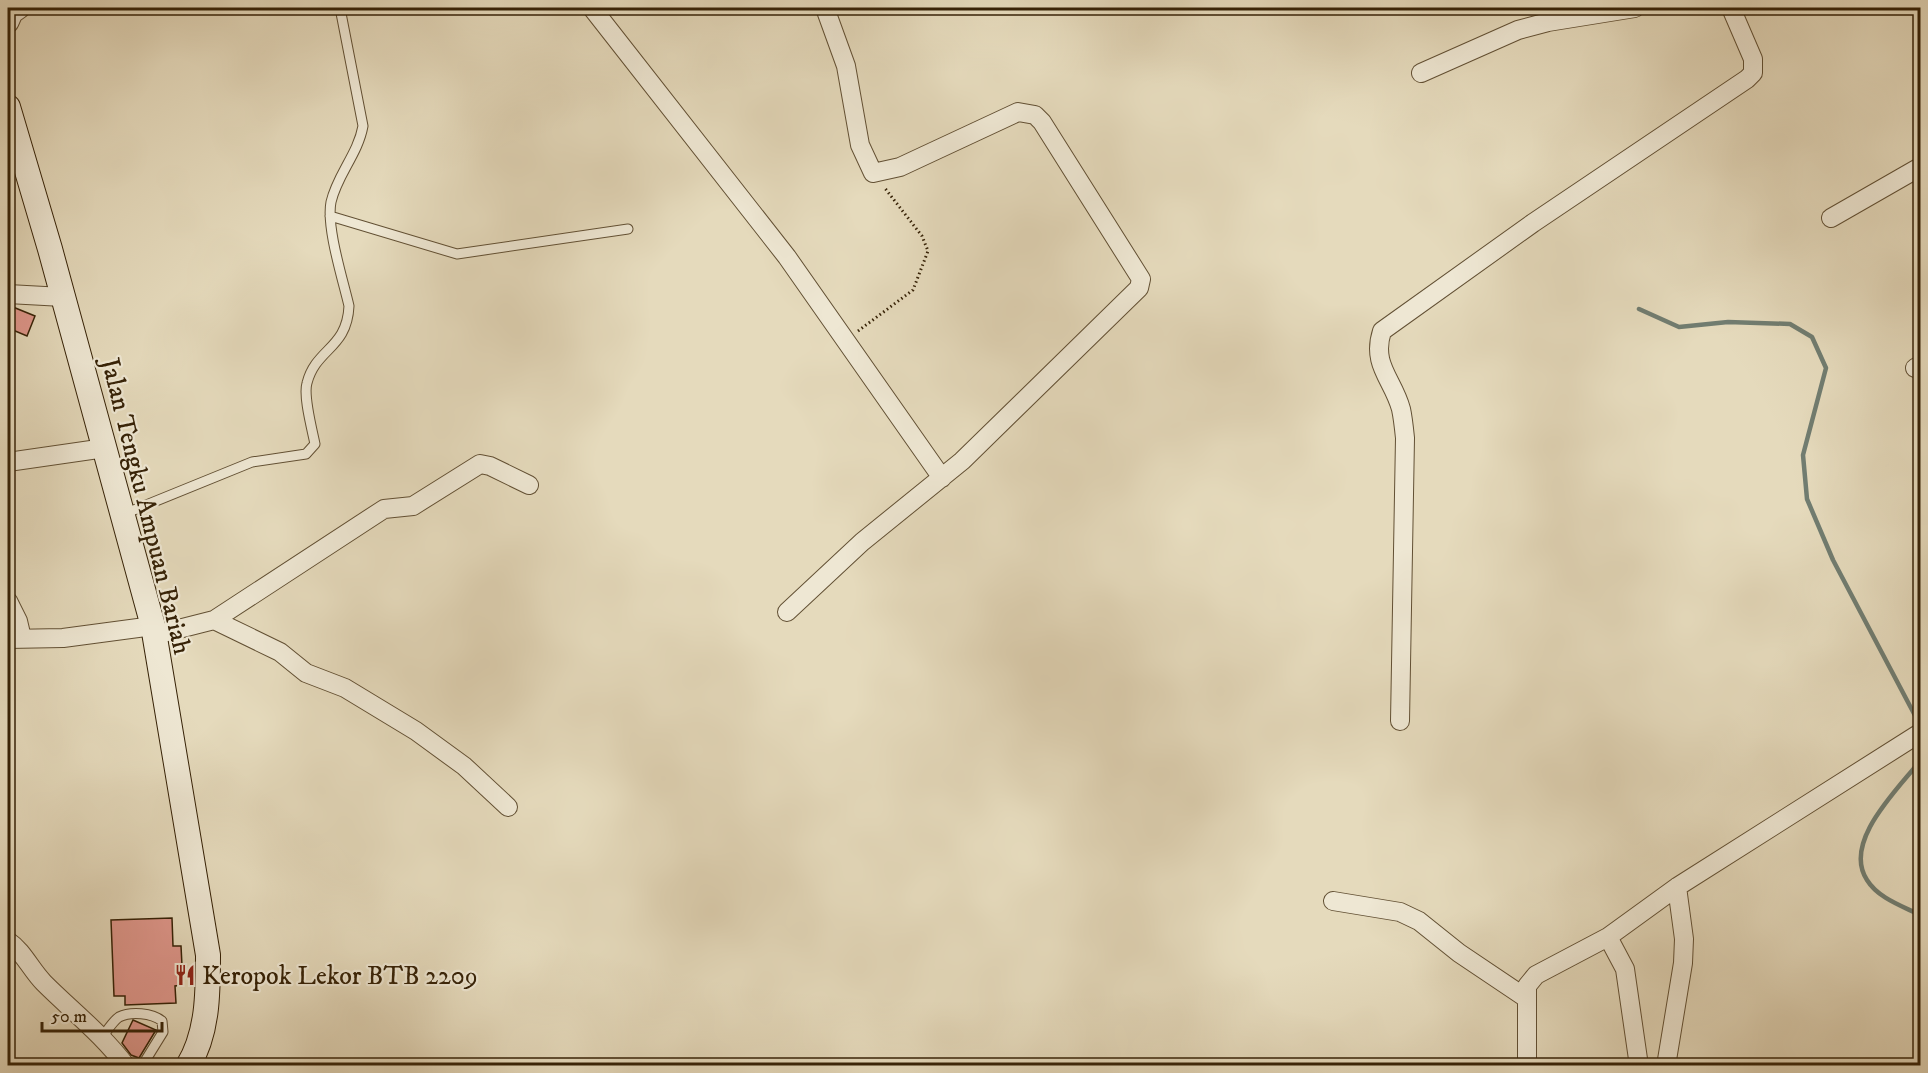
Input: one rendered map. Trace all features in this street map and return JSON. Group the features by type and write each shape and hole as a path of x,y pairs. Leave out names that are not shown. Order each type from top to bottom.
{"main road":[{"name":"Jalan Tengku Ampuan Bariah","path":"8,107 12,136 63,297 124,514 154,631 208,956 208,991 203,1030 188,1065"}],"street":[{"path":"8,22 12,13 19,8"},
{"path":"592,8 628,57 748,207 846,339 942,478"},
{"path":"787,612 862,542 942,478 1139,288 1141,279 1137,269 1042,122 1035,115 1018,112 900,167 873,173 860,145 846,66 825,8"},
{"path":"1421,73 1518,30 1548,22 1635,8"},
{"path":"1400,721 1405,438 1400,407 1382,370 1378,344 1382,331 1533,223 1747,79 1753,73 1753,59 1731,8"},
{"path":"1831,218 1920,166"},
{"path":"8,294 63,297"},
{"path":"8,462 105,448"},
{"path":"8,601 18,621 15,639 154,631 214,620 384,509 412,506 480,464 490,466 529,485"},
{"path":"214,620 280,652 306,673 345,688 416,731 464,766 508,807"},
{"path":"1527,1065 1527,986 1536,975 1608,937 1677,887 1915,736"},
{"path":"1666,1065 1683,963 1684,939 1677,887"},
{"path":"1333,901 1400,912 1419,921 1452,948 1526,998"},
{"path":"1608,937 1625,969 1638,1065"},
{"path":"8,941 16,946 43,982 103,1036 126,1065"}],"lane":[{"path":"124,514 252,462 306,454 315,444 306,385 313,367 345,333 349,306 330,216 331,200 361,141 363,126 340,8"},
{"path":"330,216 457,254 628,229"},
{"path":"103,1036 118,1017 132,1014 155,1015 162,1021 163,1032 142,1065"}],"path":[{"path":"846,339 913,290 928,251 922,236 873,173"}],"building":[{"path":"8,305 35,316 27,336 8,328"},
{"path":"172,918 173,946 181,946 183,985 175,986 176,1003 125,1005 125,996 114,996 111,920"},
{"path":"133,1020 156,1030 139,1058 131,1055 122,1043"}],"waterway":[{"path":"1639,309 1679,327 1728,322 1790,324 1812,337 1826,368 1803,455 1807,499 1833,560 1920,725"},
{"path":"1920,761 1876,817 1867,833 1862,849 1861,865 1867,880 1877,892 1920,915"}],"place":[{"name":"Keropok Lekor BTB 2209","path":"185,975"}]}
